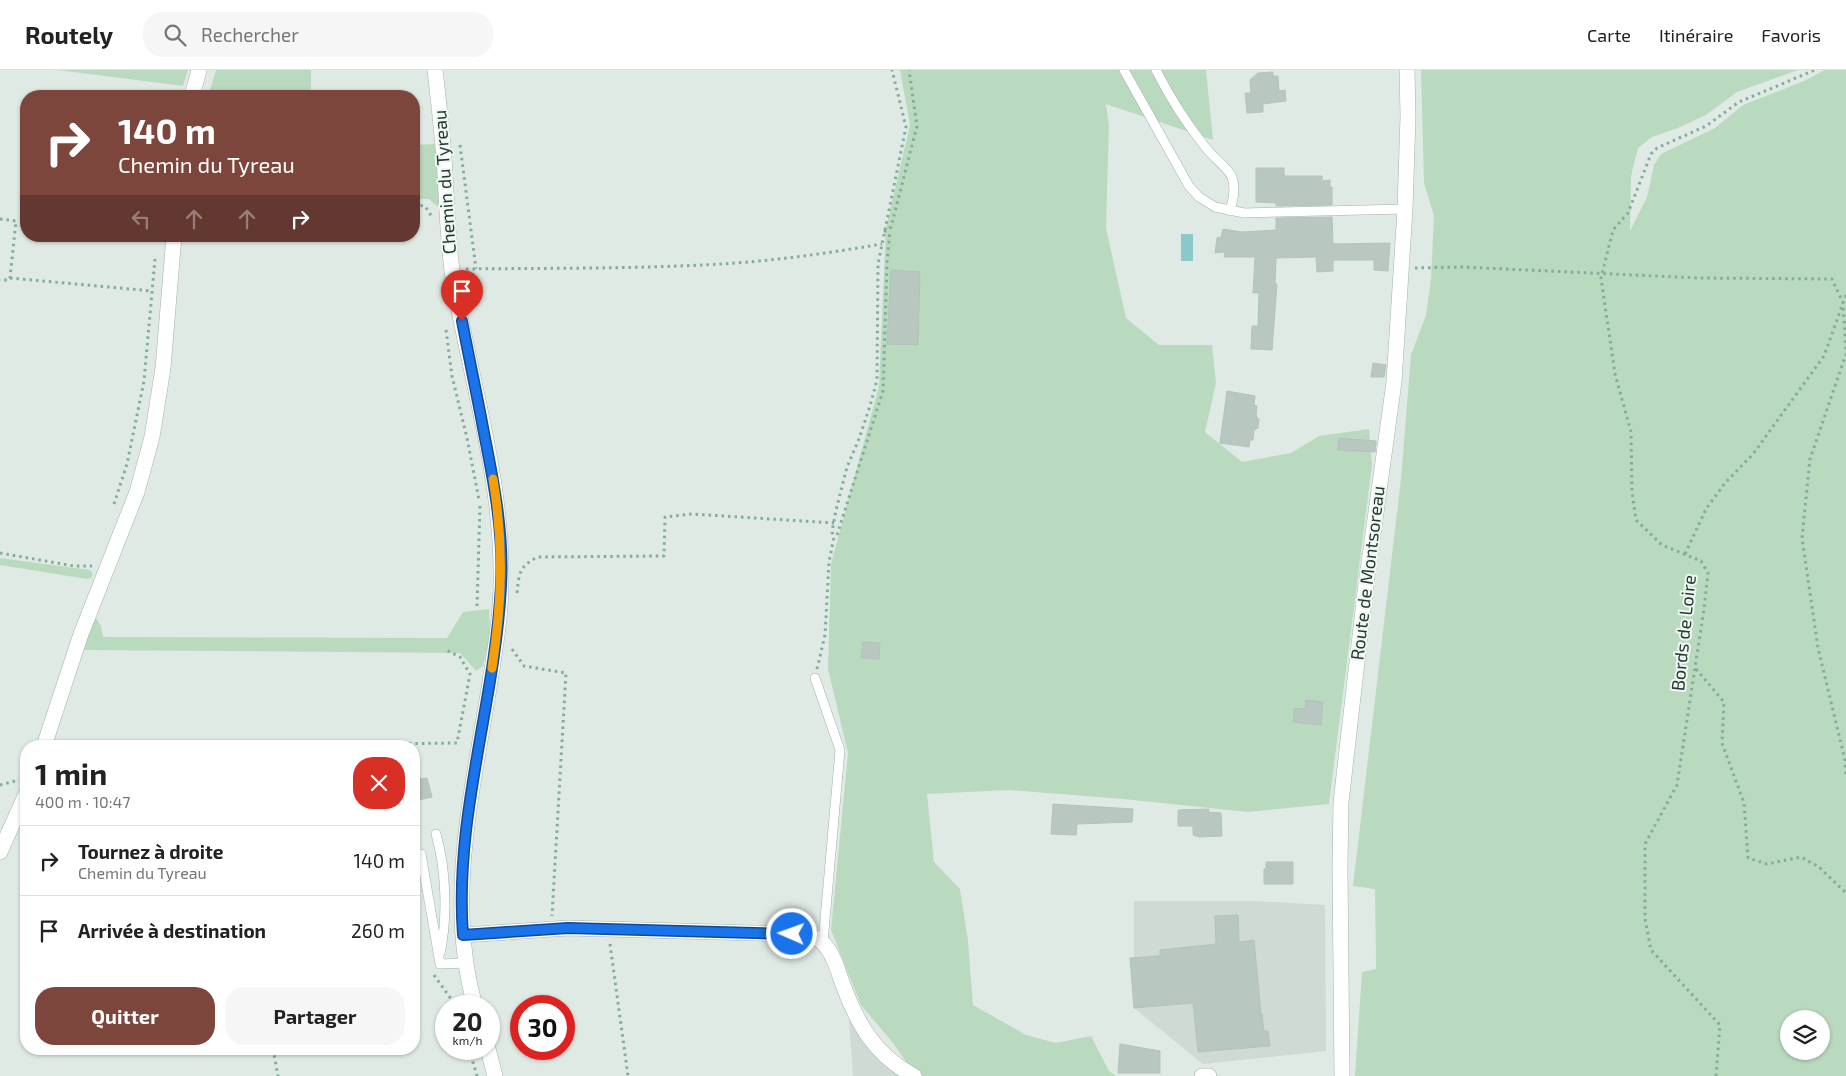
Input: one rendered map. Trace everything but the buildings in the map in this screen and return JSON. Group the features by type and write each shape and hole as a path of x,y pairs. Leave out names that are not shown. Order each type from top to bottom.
{"street":[{"path":"194,90 199,70"},
{"name":"Chemin du Tyreau","path":"435,70 441,116 452,269 492,474 501,554 502,585 494,650 464,847 461,908 466,963 473,995"},
{"name":"Route de Montsoreau","path":"1342,1076 1341,802 1365,592 1394,382 1405,209 1408,116 1407,70"},
{"path":"46,740 81,634 137,492 152,437 163,368 174,242"},
{"path":"0,852 20,807"},
{"path":"463,935 552,929 608,929 813,936 823,942 836,966 857,1019 866,1034 888,1059 914,1076"},
{"path":"491,1060 495,1076"},
{"path":"1202,1076 1209,1076"}],"lane":[{"path":"1124,70 1189,186 1199,197 1216,207 1244,213 1405,209"},
{"path":"1156,70 1169,98 1186,123 1209,152 1232,175 1234,195 1230,211"},
{"path":"815,678 840,750 823,942"},
{"path":"436,834 440,849 444,892 444,936 438,958"},
{"path":"421,854 440,964 466,963"}],"path":[{"path":"815,678 825,635 829,562 834,537 832,532 847,467 859,439 877,380 878,264 906,127 892,70"},
{"path":"837,535 883,391 887,262 891,229 916,126 909,70"},
{"name":"Bords de Loire","path":"1716,1076 1720,1025 1651,950 1646,919 1645,844 1677,785 1708,574 1701,561 1662,545 1636,520 1632,492 1631,432 1615,374 1601,278 1613,230 1628,213 1651,154 1657,148 1706,126 1739,102 1815,70"},
{"path":"459,136 476,269"},
{"path":"420,206 425,206 434,226"},
{"path":"0,219 16,221 10,278"},
{"path":"884,232 891,229"},
{"path":"452,269 604,268 722,264 832,252 882,244"},
{"path":"113,509 127,464 144,381 156,256"},
{"path":"1402,267 1699,278 1832,279 1843,303 1846,354 1810,459 1802,538 1818,648 1845,760 1846,776"},
{"path":"0,280 9,280 10,278 152,291"},
{"path":"1685,554 1706,508 1753,454 1824,356 1846,295"},
{"path":"446,329 452,376 468,438 480,507 477,606"},
{"path":"516,603 519,574 526,563 538,557 664,556 665,517 692,514 834,523"},
{"path":"0,553 74,566 93,566 96,558"},
{"path":"512,641 511,650 524,666 566,673 552,929"},
{"path":"420,743 457,743 470,674 460,657 446,650"},
{"path":"1695,669 1724,702 1722,743 1744,803 1748,858 1767,864 1801,856 1820,867 1846,892"},
{"path":"0,785 20,780"},
{"path":"1846,886 1846,892"},
{"path":"608,929 628,1076"},
{"path":"274,1055 278,1076"},
{"path":"472,1060 477,1076"}],"shaded area":[{"path":"1134,901 1255,901 1325,905 1326,1051 1203,1064 1134,1008"},
{"path":"849,1020 879,1061 901,1076 853,1076"}],"green space":[{"path":"58,70 188,70 183,86"},
{"path":"216,70 311,70 311,90 210,90"},
{"path":"900,70 1206,70 1213,140 1106,104 1109,125 1106,228 1126,318 1159,345 1212,345 1216,383 1205,432 1242,462 1291,453 1319,436 1369,429 1372,465 1329,804 1248,812 1009,790 927,794 934,862 960,889 968,941 973,1005 1026,1035 1056,1043 1091,1036 1109,1071 1116,1076 916,1076 893,1043 861,1005 831,930 848,753 828,669 831,564 879,386 886,228 910,125"},
{"path":"1421,70 1798,70 1737,92 1706,115 1652,137 1638,148 1631,176 1630,231 1647,197 1654,165 1661,154 1715,128 1743,105 1804,81 1825,70 1846,70 1846,1076 1355,1076 1362,972 1376,969 1375,889 1353,886 1401,479 1411,355 1426,315 1431,279 1434,216 1424,183"},
{"path":"435,144 440,209 429,199 420,199 420,145"},
{"path":"0,558 90,570 93,574 91,578 87,579 0,565"},
{"path":"489,609 490,635 483,666 476,671 460,653 84,650 88,633 96,618 101,626 103,637 447,638 463,612"}],"water":[{"path":"1181,234 1193,234 1193,261 1181,261"}],"slow traffic":[{"path":"492,668 502,585 498,518 493,479"}],"route":[{"path":"462,321 495,490 502,585 493,660 464,847 461,908 463,935 568,928 792,934"}]}
